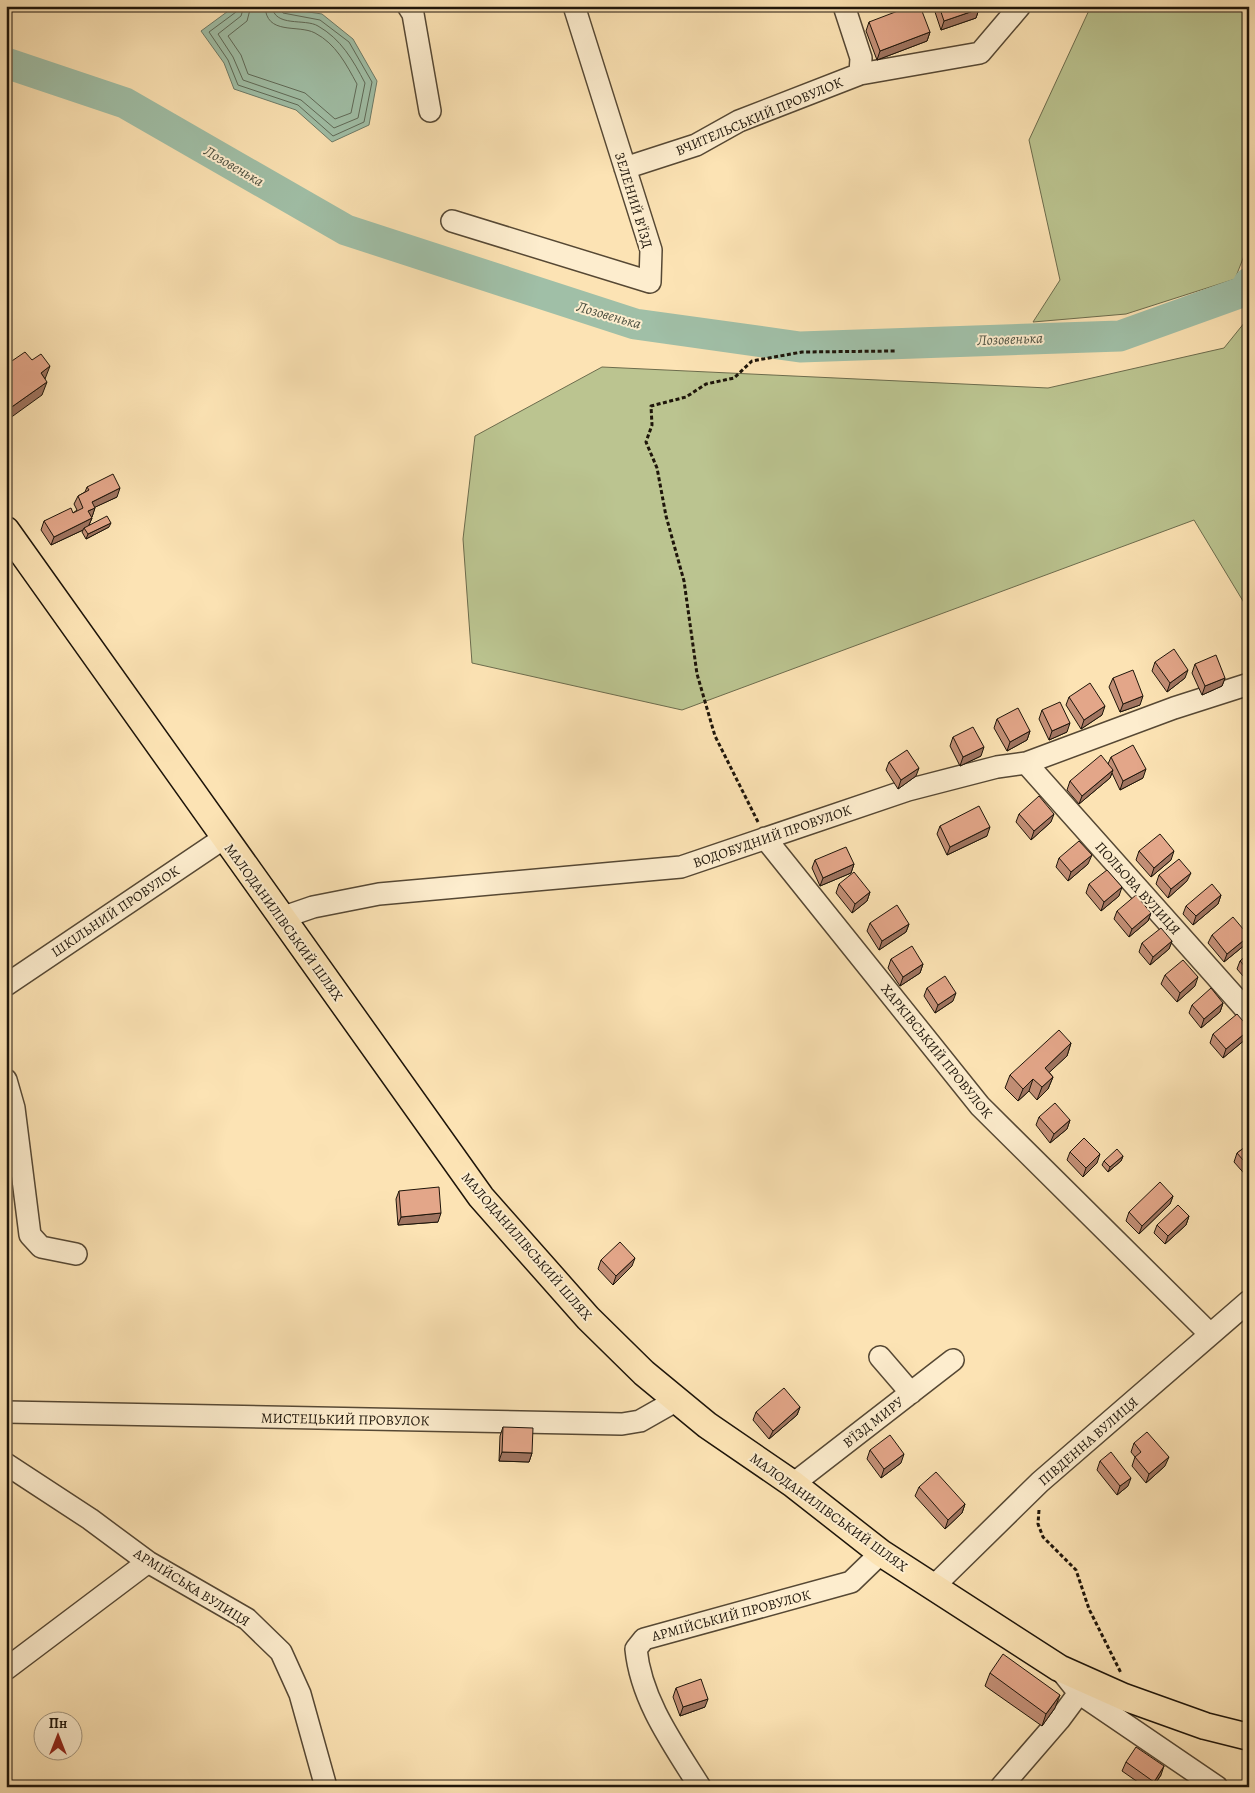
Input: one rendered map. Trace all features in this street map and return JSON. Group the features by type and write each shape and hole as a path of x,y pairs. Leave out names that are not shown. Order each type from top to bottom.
{"main road":[{"name":"МАЛОДАНИЛІВСЬКИЙ ШЛЯХ","path":"6,530 481,1197 588,1318 644,1373 707,1425 793,1484 881,1553 1060,1668 1124,1697 1205,1726 1249,1737"}],"street":[{"path":"408,6 413,14 430,111"},
{"name":"ЗЕЛЕНИЙ В’ЇЗД","path":"452,221 650,282 651,250 574,6"},
{"path":"844,6 861,58 860,74"},
{"name":"ВЧИТЕЛЬСЬКИЙ ПРОВУЛОК","path":"625,168 696,145 739,121 860,74 980,53 1020,6"},
{"name":"ВОДОБУДНИЙ ПРОВУЛОК","path":"281,918 313,907 379,894 682,867 908,790 997,768 1026,763 1174,708 1249,684"},
{"name":"ПОЛЬОВА ВУЛИЦЯ","path":"1026,763 1249,1013"},
{"name":"ШКІЛЬНИЙ ПРОВУЛОК","path":"6,985 224,838"},
{"name":"ХАРКІВСЬКИЙ ПРОВУЛОК","path":"765,838 980,1106 1210,1334"},
{"path":"6,1080 14,1108 30,1235 41,1247 76,1254"},
{"name":"ПІВДЕННА ВУЛИЦЯ","path":"933,1587 1040,1482 1249,1301"},
{"path":"880,1357 911,1393"},
{"name":"В’ЇЗД МИРУ","path":"793,1484 954,1360"},
{"name":"МИСТЕЦЬКИЙ ПРОВУЛОК","path":"8,1414 622,1424 640,1421 677,1400"},
{"name":"АРМІЙСЬКА ВУЛИЦЯ","path":"6,1464 90,1519 148,1562 247,1618 281,1652 300,1694 326,1787"},
{"name":"АРМІЙСЬКИЙ ПРОВУЛОК","path":"700,1787 668,1738 647,1696 637,1666 636,1649 644,1639 851,1582 881,1553"},
{"path":"6,1669 148,1562"},
{"path":"1060,1668 1079,1693 1217,1787"},
{"path":"1000,1787 1059,1720 1079,1693"}],"path":[{"path":"765,838 715,736 697,674 684,581 666,516 657,468 646,442 652,425 651,406 686,397 706,384 734,378 752,361 802,352 895,351"},
{"path":"1040,1482 1038,1524 1043,1537 1076,1570 1089,1609 1120,1670 1124,1697"}],"shaded area":[{"path":"1091,6 1249,6 1249,243 1235,279 1126,314 1033,322 1060,280 1029,140"},
{"path":"1249,317 1249,604 1246,606 1194,520 682,710 472,663 463,539 475,436 602,367 1048,388 1224,348"}],"water":[{"path":"235,6 269,6 322,14 353,39 377,81 369,125 332,142 296,110 234,89 224,63 201,31"}],"building":[{"path":"911,6 920,6 930,32 880,51 869,22"},
{"path":"939,6 978,6 979,9 944,21"},
{"path":"25,352 32,360 41,354 50,366 41,373 47,382 6,411 6,365"},
{"path":"113,474 120,488 92,502 95,508 88,511 92,518 54,537 44,521 71,508 73,513 83,508 78,496 89,490 87,487"},
{"path":"107,516 111,523 88,534 84,528"},
{"path":"1174,649 1188,670 1170,683 1155,662"},
{"path":"1216,655 1225,678 1205,686 1195,664"},
{"path":"1133,670 1143,696 1123,704 1113,678"},
{"path":"1090,683 1105,706 1084,720 1069,697"},
{"path":"1060,702 1070,723 1052,731 1042,710"},
{"path":"1018,708 1030,731 1010,742 997,719"},
{"path":"973,727 984,747 963,757 953,737"},
{"path":"1133,745 1146,769 1123,781 1111,757"},
{"path":"907,750 919,768 901,780 889,762"},
{"path":"1101,755 1113,770 1082,796 1070,781"},
{"path":"1039,796 1054,814 1034,831 1019,814"},
{"path":"979,806 990,827 950,847 940,826"},
{"path":"1160,834 1174,851 1154,868 1139,851"},
{"path":"1079,841 1092,855 1071,872 1059,858"},
{"path":"846,847 854,864 823,878 815,860"},
{"path":"1179,859 1191,873 1171,889 1159,875"},
{"path":"1107,870 1122,887 1104,902 1089,884"},
{"path":"854,872 870,892 855,904 839,884"},
{"path":"1212,884 1221,895 1196,916 1186,906"},
{"path":"1136,895 1151,913 1132,929 1117,911"},
{"path":"897,905 909,924 882,941 870,923"},
{"path":"1233,917 1249,936 1227,954 1212,935"},
{"path":"1161,928 1172,941 1153,957 1142,943"},
{"path":"912,946 923,964 903,977 891,959"},
{"path":"1249,953 1249,971 1240,961"},
{"path":"1183,960 1198,977 1180,993 1165,975"},
{"path":"945,976 956,993 938,1005 927,988"},
{"path":"1211,988 1223,1003 1204,1019 1192,1005"},
{"path":"1237,1014 1249,1030 1226,1049 1213,1034"},
{"path":"1059,1030 1071,1043 1045,1068 1053,1077 1042,1087 1033,1079 1023,1089 1010,1075"},
{"path":"1055,1103 1070,1120 1054,1134 1039,1117"},
{"path":"1084,1138 1100,1154 1086,1168 1070,1152"},
{"path":"1249,1144 1249,1167 1237,1153"},
{"path":"1117,1149 1123,1156 1110,1167 1104,1161"},
{"path":"1160,1182 1173,1196 1142,1226 1129,1212"},
{"path":"439,1187 441,1213 401,1217 399,1191"},
{"path":"1178,1205 1189,1216 1168,1236 1157,1225"},
{"path":"620,1242 635,1258 616,1276 601,1260"},
{"path":"784,1388 800,1407 773,1431 756,1412"},
{"path":"503,1427 533,1428 532,1453 502,1452"},
{"path":"1147,1432 1169,1457 1149,1474 1135,1457 1141,1452 1134,1443"},
{"path":"890,1435 904,1454 884,1469 870,1450"},
{"path":"1111,1452 1131,1478 1120,1486 1100,1461"},
{"path":"936,1472 965,1504 948,1520 919,1487"},
{"path":"1003,1654 1060,1695 1046,1714 990,1673"},
{"path":"701,1679 708,1699 683,1707 676,1688"},
{"path":"1136,1747 1164,1766 1154,1782 1126,1762"}],"waterway":[{"name":"Лозовенька","path":"6,63 125,103 346,230 635,324 800,347 1120,336 1245,291 1249,283"}]}
